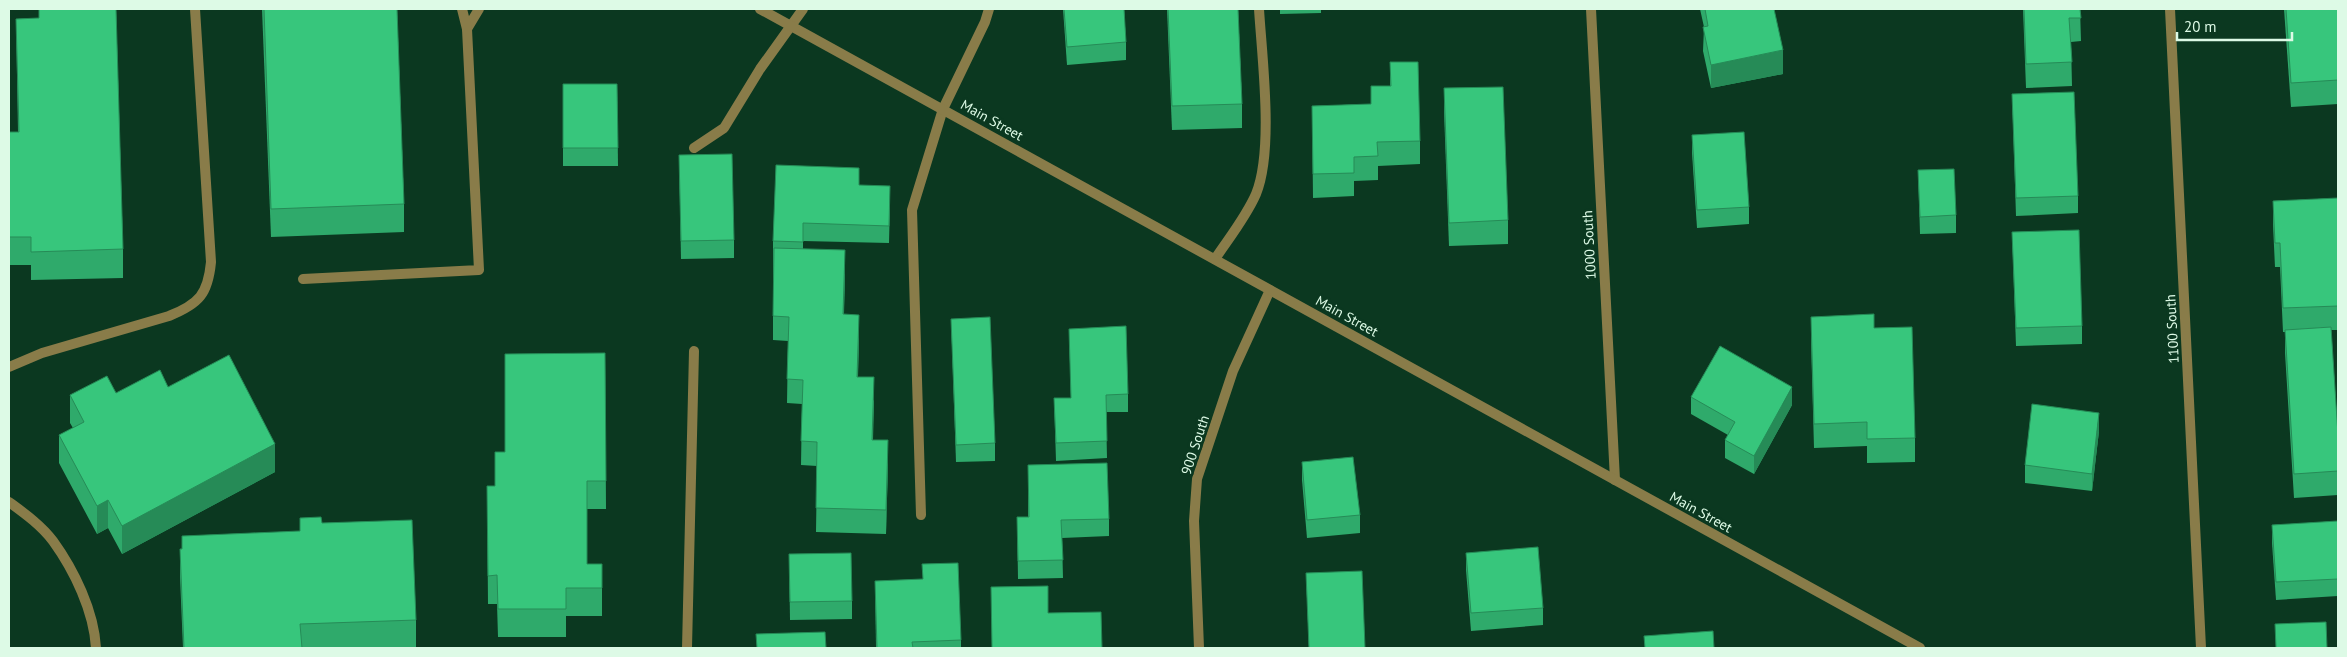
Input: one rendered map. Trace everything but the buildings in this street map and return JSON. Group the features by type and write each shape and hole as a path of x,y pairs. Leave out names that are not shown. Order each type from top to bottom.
{"street":[{"path":"9,367 42,353 169,316 186,309 200,299 209,282 211,262 195,9"},
{"path":"303,279 479,270 467,29 462,9"},
{"path":"467,29 480,9"},
{"name":"Main Street","path":"760,9 1920,648"},
{"path":"694,148 724,128 750,84 803,9"},
{"path":"921,515 912,210 943,109 986,22 989,9"},
{"path":"1215,259 1252,202 1261,178 1265,149 1265,113 1259,9"},
{"name":"1000 South","path":"1591,9 1614,480"},
{"name":"1100 South","path":"2170,9 2201,648"},
{"name":"900 South","path":"1199,648 1194,521 1197,479 1233,371 1270,290"},
{"path":"687,648 694,352"},
{"path":"9,502 28,516 52,540 72,570 86,605 96,648"}]}
